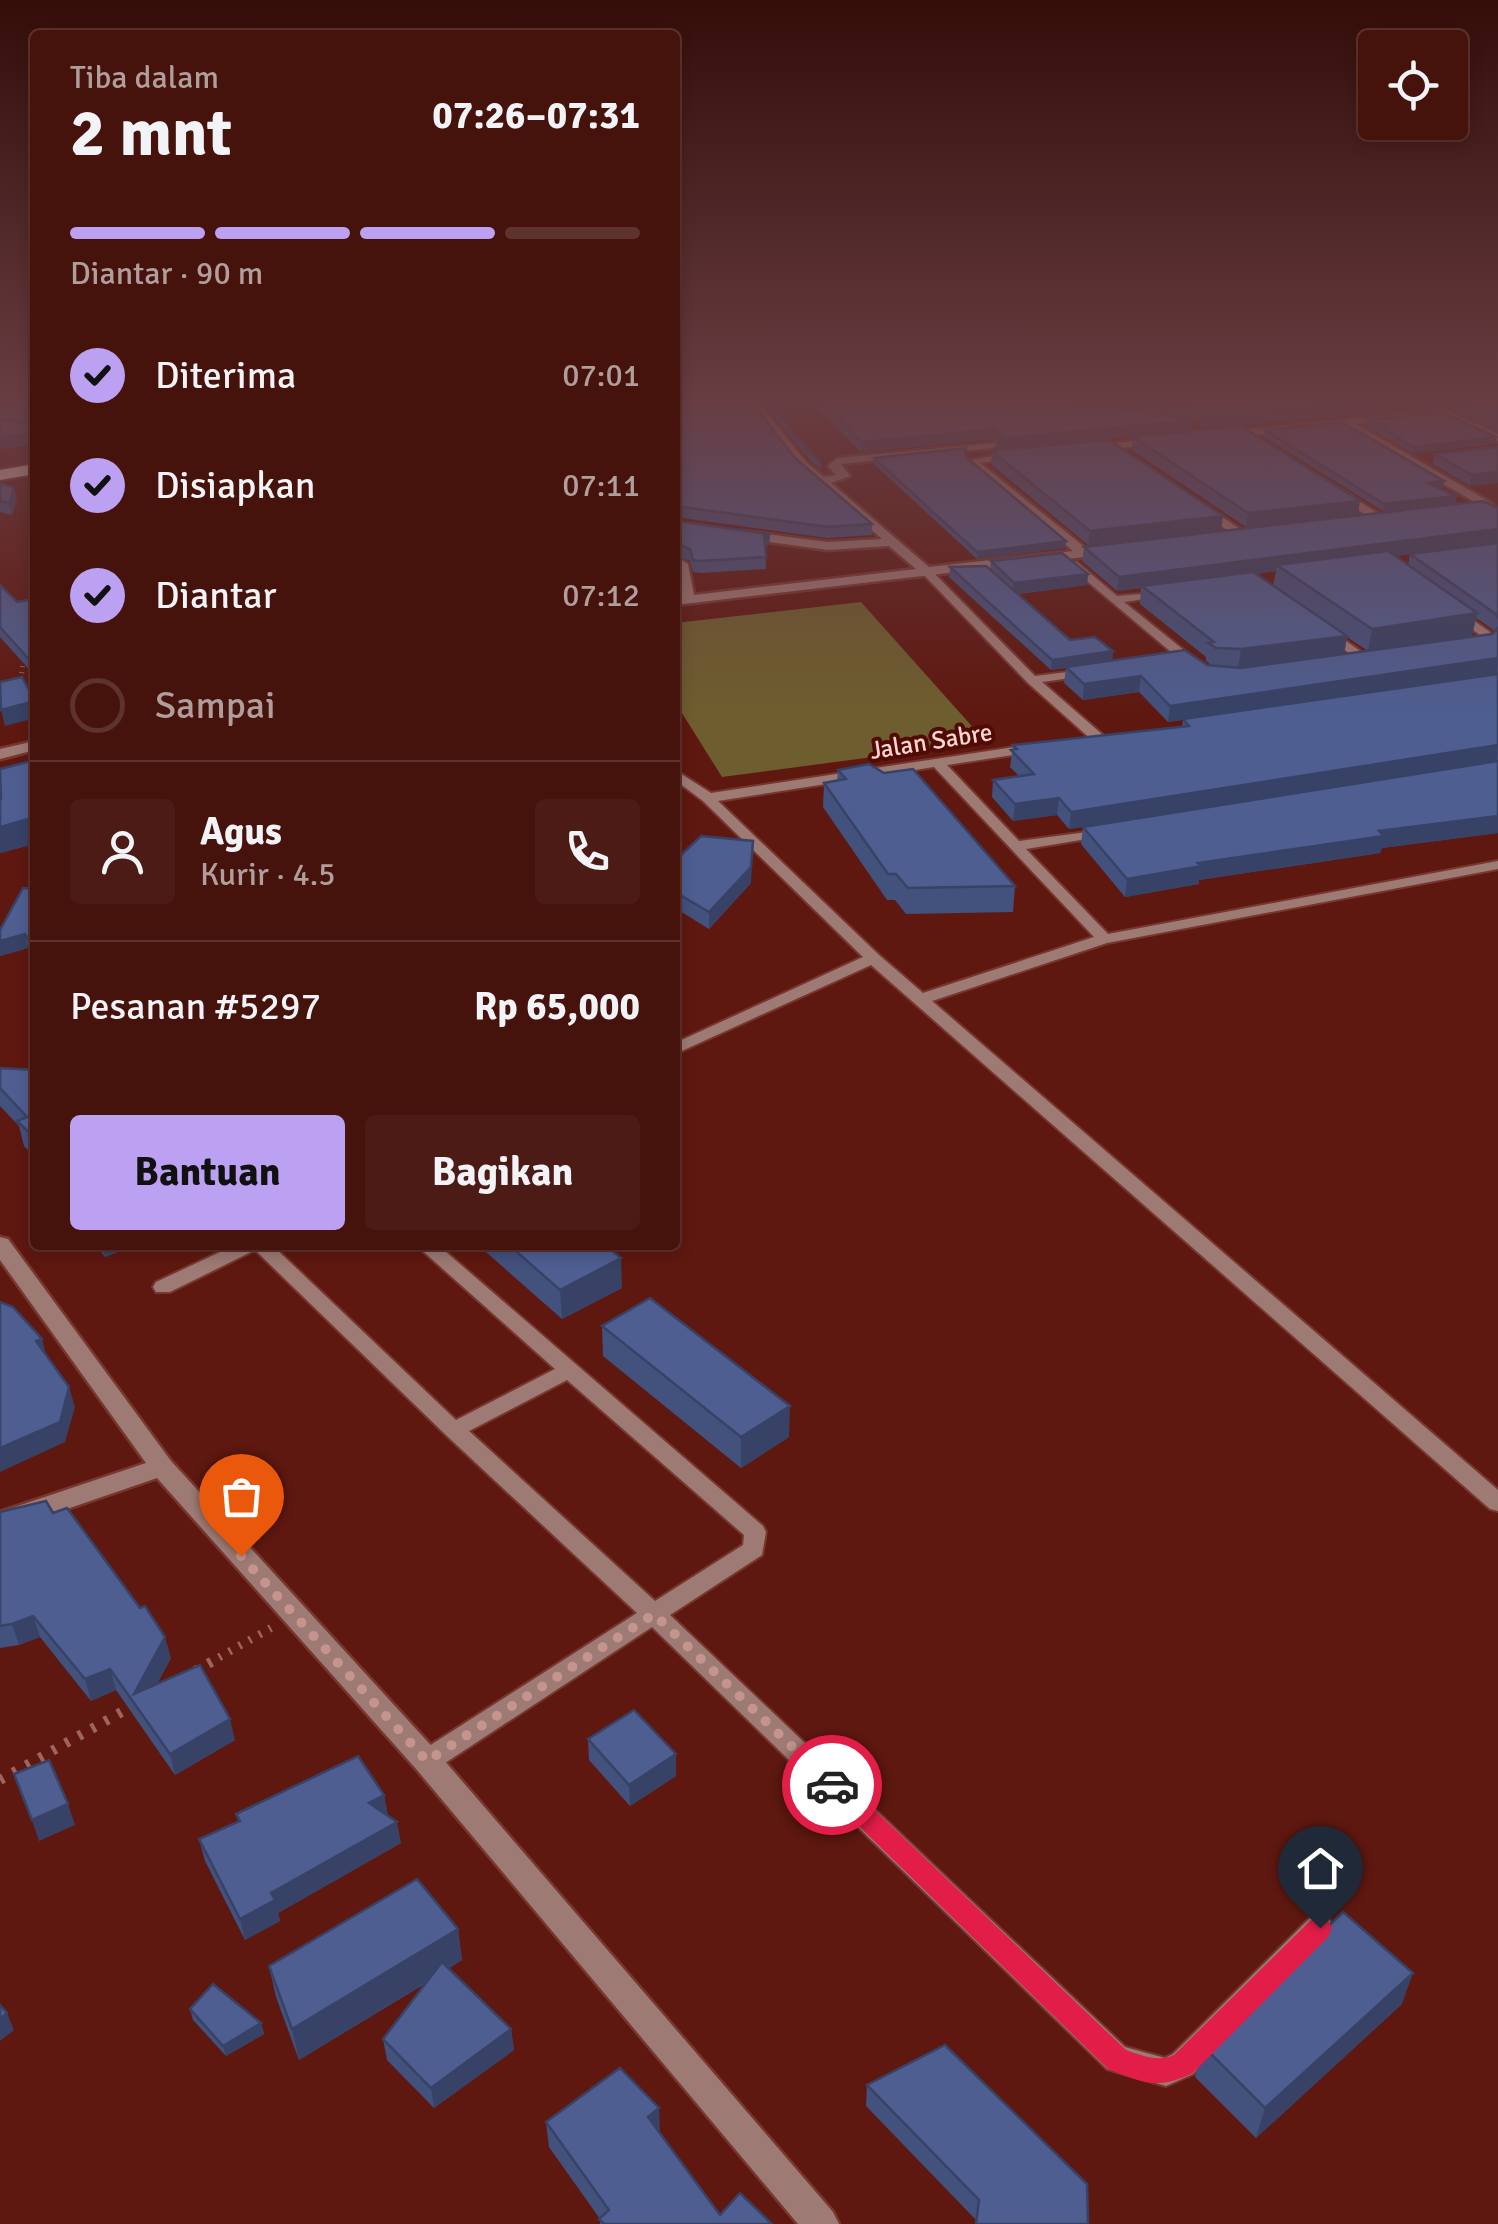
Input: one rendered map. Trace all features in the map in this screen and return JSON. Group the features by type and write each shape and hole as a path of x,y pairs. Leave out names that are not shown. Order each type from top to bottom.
{"street":[{"path":"849,504 926,571"},
{"path":"1024,504 1084,553"},
{"path":"1196,504 1241,534"},
{"path":"1357,504 1379,518"},
{"path":"1471,508 1494,505"},
{"path":"1359,520 1397,516"},
{"path":"1222,537 1261,532"},
{"path":"734,534 828,546 890,542"},
{"path":"682,564 681,600 1123,548"},
{"path":"0,754 30,746"},
{"path":"0,1244 162,1467 427,1761 822,2224"},
{"path":"0,1522 162,1467"}],"lane":[{"path":"1062,556 1192,662 1167,661"},
{"path":"926,571 1032,680 1098,738"},
{"path":"1114,600 1174,592"},
{"path":"1443,604 1486,634 1484,643 1465,646"},
{"path":"1319,627 1368,661"},
{"path":"1350,663 1388,658"},
{"path":"1032,680 1110,669"},
{"path":"1080,741 1117,736"},
{"name":"Jalan Sabre","path":"708,798 1044,746"},
{"path":"937,763 1104,939"},
{"path":"680,778 708,798 874,958 1498,1503"},
{"path":"1017,846 1113,830"},
{"path":"922,998 1104,939 1498,865"},
{"path":"680,1047 874,958"},
{"path":"162,1288 242,1250"},
{"path":"266,1250 654,1614 1117,2060 1166,2072 1183,2064 1320,1928"},
{"path":"427,1761 754,1550 756,1532 566,1371 432,1250"},
{"path":"454,1430 566,1371"}],"path":[{"path":"16,688 23,663 30,659"},
{"path":"190,1673 294,1615"},
{"path":"0,1780 138,1702"}],"shaded area":[{"path":"861,602 986,742 722,777 680,710 680,622"}],"building":[{"path":"680,504 848,504 872,524 828,527"},
{"path":"924,504 1022,504 1066,541 977,552"},
{"path":"1057,504 1205,504 1223,516 1090,531"},
{"path":"1234,504 1334,504 1248,513"},
{"path":"1459,504 1489,504 1498,508 1498,529 1119,577 1084,547"},
{"path":"680,522 770,534 764,535 766,557 701,561 693,560 690,549 680,545"},
{"path":"1498,543 1498,618 1410,554"},
{"path":"1388,551 1477,613 1372,629 1277,565"},
{"path":"1062,553 1088,574 1014,583 991,561"},
{"path":"986,566 1070,640 1095,637 1113,651 1052,660 950,567"},
{"path":"1253,572 1347,636 1241,649 1216,648 1208,643 1214,642 1142,586"},
{"path":"0,585 17,602 30,600 30,660 0,627"},
{"path":"1498,628 1498,658 1170,706 1141,676 1084,684 1066,667 1185,650 1207,665 1241,668 1492,634"},
{"path":"1498,674 1498,745 1071,812 1059,798 1015,804 993,780 1034,774 1011,750 1017,749 1013,745 1189,726 1183,719"},
{"path":"22,677 30,692 30,702 1,710 0,682"},
{"path":"30,761 30,822 0,827 0,769"},
{"path":"1498,761 1498,816 1379,831 1384,836 1198,863 1202,866 1127,879 1083,827"},
{"path":"869,764 884,773 913,769 1015,886 908,888 896,874 888,874 824,783 846,779 838,770"},
{"path":"701,836 753,841 751,867 709,912 680,895 680,856"},
{"path":"23,888 30,889 30,942 25,934 0,941 0,930"},
{"path":"0,1068 30,1070 30,1133 17,1121 27,1117 0,1088"},
{"path":"515,1250 611,1250 621,1258 560,1290"},
{"path":"650,1298 790,1406 741,1437 602,1326"},
{"path":"0,1302 13,1307 42,1339 36,1341 69,1387 60,1422 0,1448"},
{"path":"46,1501 53,1513 67,1508 165,1637 134,1694 200,1665 230,1719 170,1754 110,1669 85,1679 33,1616 0,1626 0,1512"},
{"path":"634,1710 676,1754 629,1785 588,1739"},
{"path":"358,1756 384,1795 369,1803 397,1822 271,1893 275,1900 240,1919 199,1839 240,1821 236,1814"},
{"path":"49,1760 68,1804 32,1820 14,1774"},
{"path":"417,1879 458,1929 292,2029 269,1966"},
{"path":"1343,1912 1413,1973 1265,2108 1203,2046"},
{"path":"442,1962 511,2029 431,2088 383,2039"},
{"path":"213,1984 261,2023 223,2046 190,2009"},
{"path":"945,2045 1087,2184 1088,2224 976,2224 979,2200 867,2085"},
{"path":"620,2068 659,2108 648,2117 720,2215 740,2193 772,2224 604,2224 599,2219 609,2210 546,2122"}],"way so far":[{"path":"241,1556 427,1761 654,1614 832,1785"}],"route":[{"path":"832,1785 1117,2060 1140,2068 1166,2072 1183,2064 1320,1928"}]}
